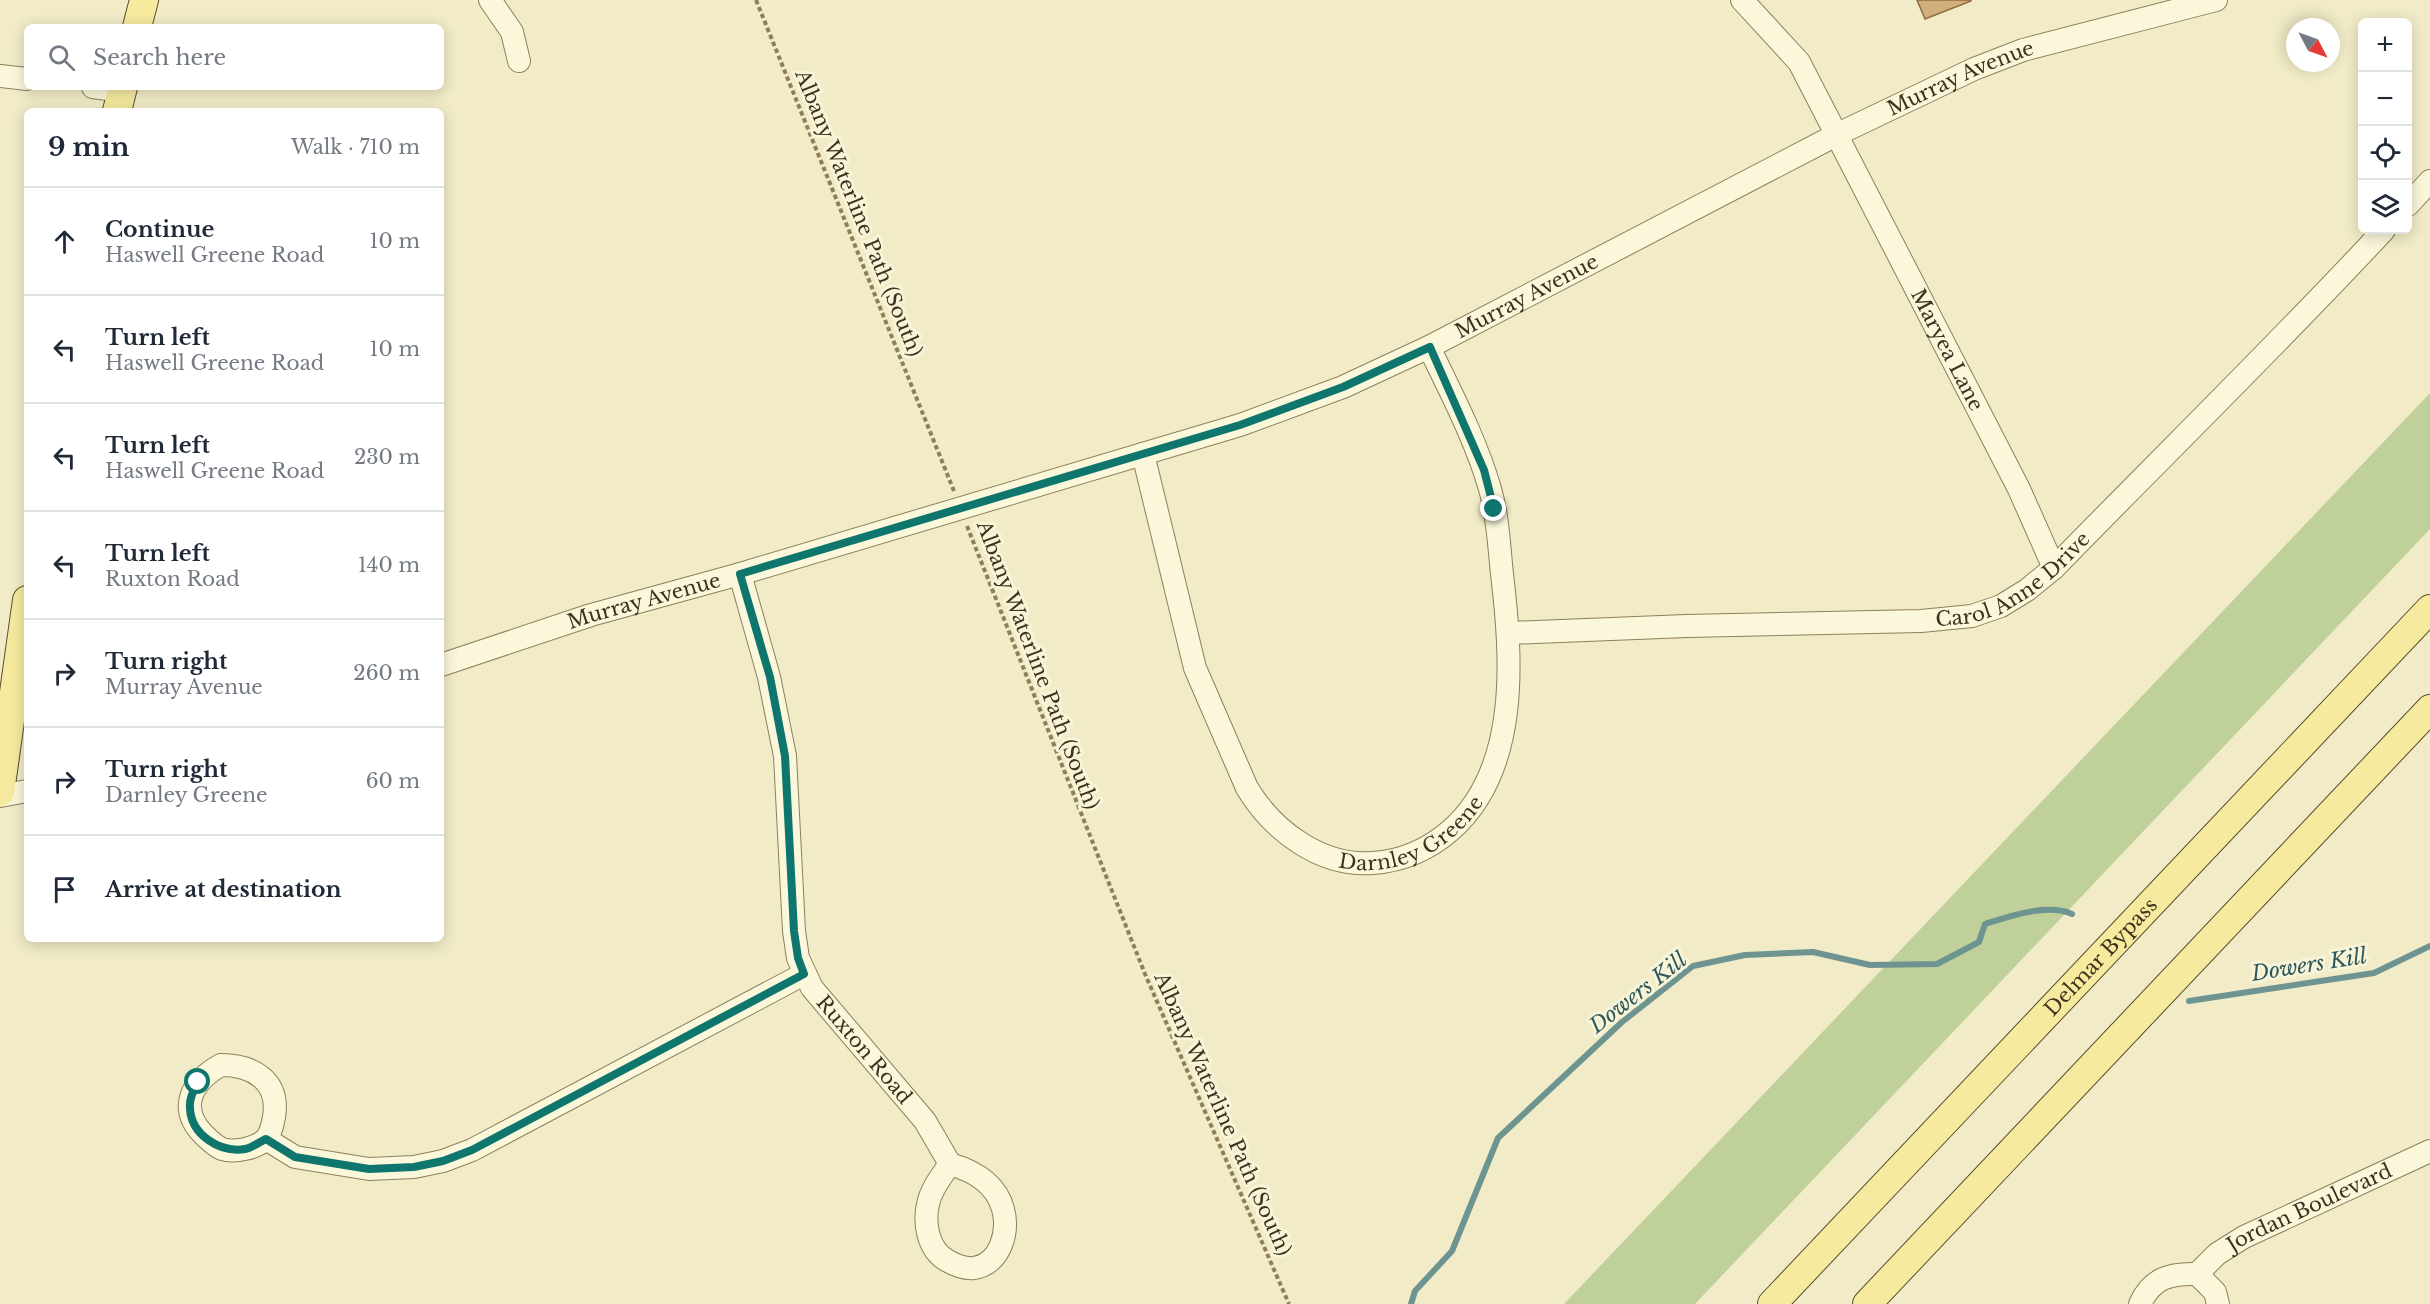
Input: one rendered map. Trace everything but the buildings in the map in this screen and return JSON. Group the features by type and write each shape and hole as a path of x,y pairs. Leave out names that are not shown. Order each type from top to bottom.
{"main road":[{"path":"138,24 144,0"},
{"name":"Delmar Bypass","path":"1772,1304 2430,609"},
{"path":"0,794 24,622"},
{"path":"1867,1304 2430,709"}],"street":[{"path":"490,0 512,32 519,61"},
{"name":"Maryea Lane","path":"1742,0 1799,62 2019,489 2054,568"},
{"name":"Murray Avenue","path":"444,664 591,615 740,574 1240,425 1332,391 1430,347 1838,134 1964,74 2023,50 2136,10 2216,0"},
{"path":"0,76 24,79"},
{"path":"102,90 120,96"},
{"path":"2412,201 2430,181"},
{"name":"Carol Anne Drive","path":"1509,633 1686,626 1921,621 1972,616 2001,606 2027,590 2054,568 2381,234"},
{"name":"Darnley Greene","path":"1143,454 1195,668 1247,788 1257,805 1284,833 1307,848 1363,864 1401,859 1426,849 1461,821 1474,806 1493,772 1503,727 1509,666 1509,633 1491,491 1466,426 1430,347"},
{"name":"Ruxton Road","path":"740,574 770,677 785,756 794,931 798,958 812,988 925,1121 950,1164"},
{"path":"0,794 24,791"},
{"path":"266,1139 295,1157 369,1169 414,1167 443,1161 472,1150 804,974"},
{"name":"Jordan Boulevard","path":"2197,1274 2217,1254 2244,1237 2430,1151"},
{"path":"950,1164 982,1177 1002,1205 1006,1221 1004,1236 998,1252 985,1263 974,1268 957,1266 944,1259 934,1249 927,1235 929,1201 938,1181 950,1164"},
{"path":"2140,1304 2154,1283 2175,1273 2197,1274 2215,1292 2218,1304"}],"path":[{"name":"Albany Waterline Path (South)","path":"756,0 961,508 1145,974 1289,1304"}],"green space":[{"path":"2430,393 2430,529 1695,1304 1564,1304"}],"waterway":[{"name":"Dowers Kill","path":"1411,1304 1415,1291 1452,1251 1498,1138 1622,1022 1693,966 1745,955 1813,952 1870,965 1937,964 1979,942 1985,924 2040,910 2072,914"},
{"name":"Dowers Kill","path":"2189,1001 2374,973 2430,946"}],"route":[{"path":"198,1082 192,1094 190,1108 193,1121 209,1141 222,1149 247,1149 266,1139 295,1157 369,1169 414,1167 443,1161 472,1150 804,974 798,958 794,931 785,756 770,677 740,574 1240,425 1343,387 1430,347 1484,470 1494,509"}]}
